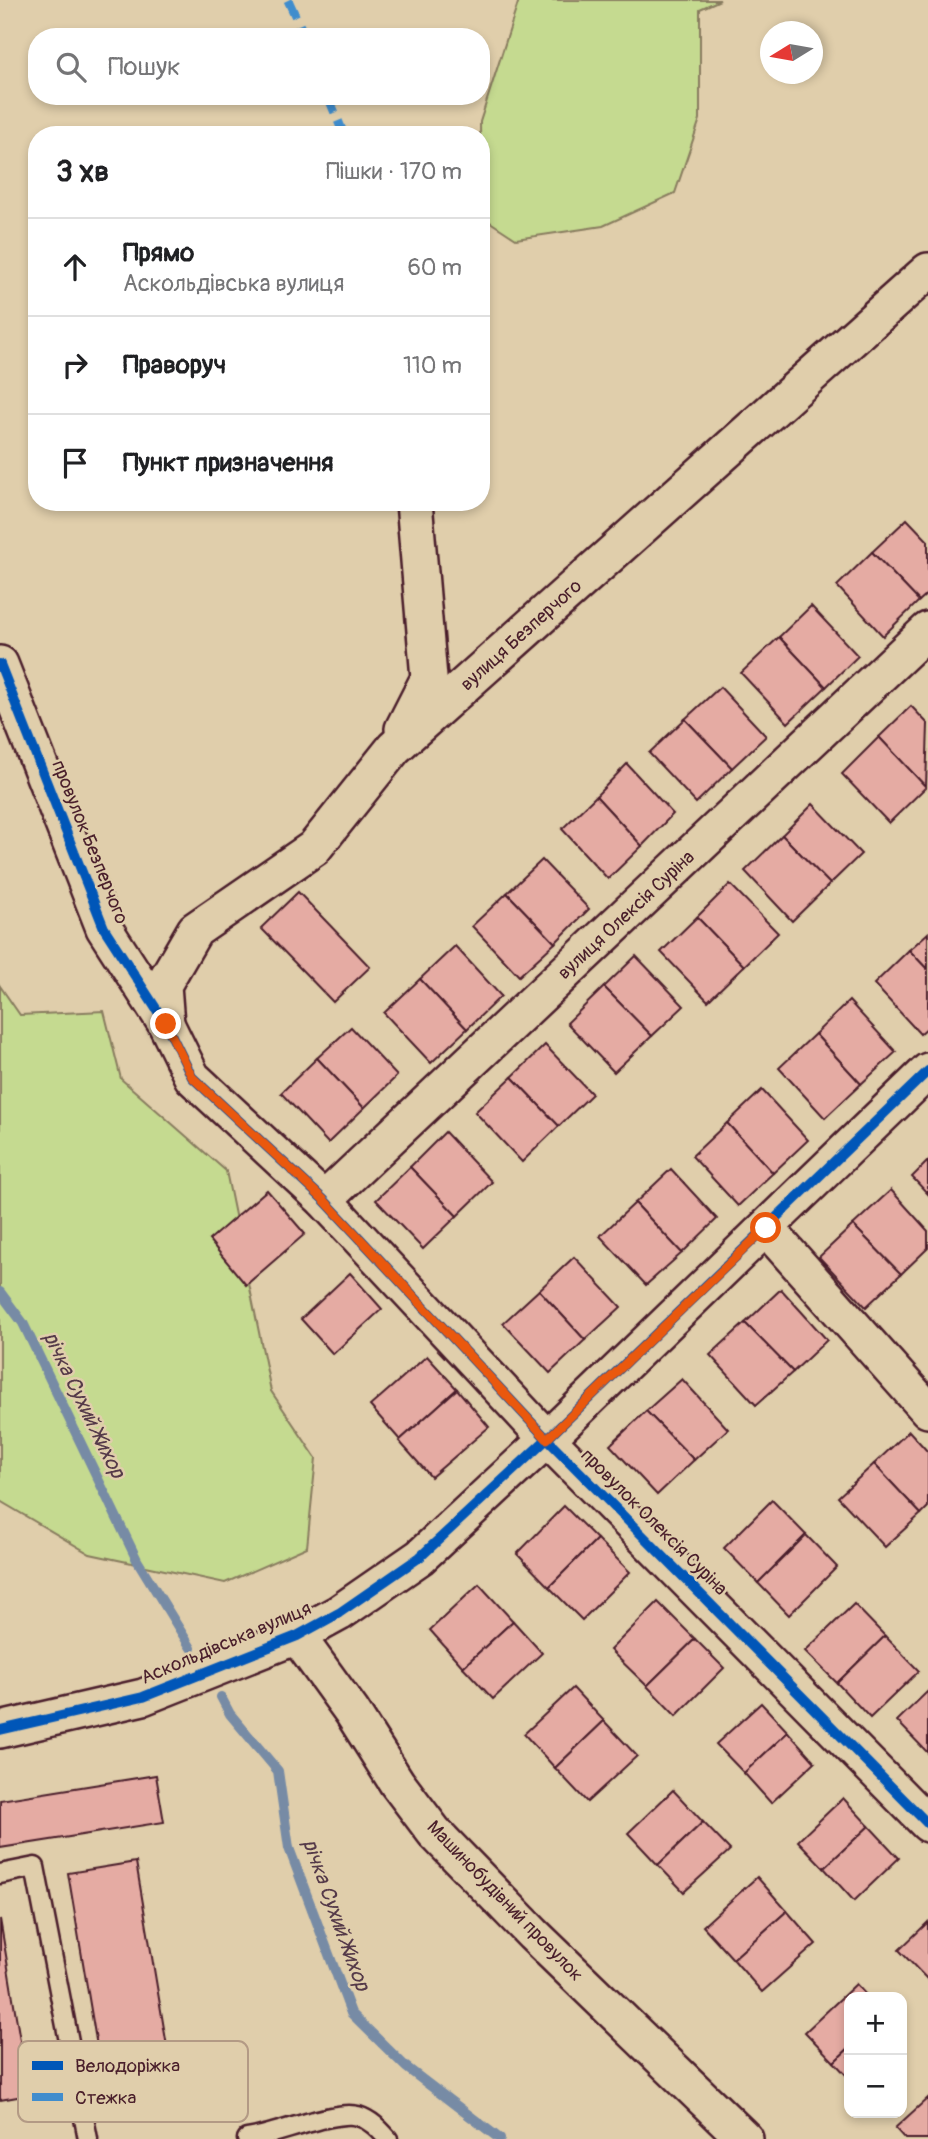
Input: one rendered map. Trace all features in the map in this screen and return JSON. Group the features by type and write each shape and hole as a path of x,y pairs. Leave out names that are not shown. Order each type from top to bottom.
{"street":[{"name":"вулиця Безперчого","path":"166,1024 163,985 195,930 314,848 394,748 928,271"},
{"path":"394,748 429,678 415,511"},
{"name":"вулиця Олексія Суріна","path":"324,1200 928,630"},
{"name":"провулок Безперчого","path":"0,664 104,928 166,1024"},
{"name":"провулок Олексія Суріна","path":"166,1024 192,1077 324,1200 547,1439 928,1824"},
{"name":"Аскольдівська вулиця","path":"0,1730 143,1697 297,1636 338,1613 420,1558 928,1071"},
{"path":"766,1228 928,1410"},
{"name":"Машинобудівний провулок","path":"297,1636 352,1712 397,1783 434,1832 533,1934 745,2139"}],"lane":[{"path":"0,1874 36,1867 69,2041"},
{"path":"247,2139 314,2120 355,2115 372,2122 388,2139"}],"green space":[{"path":"519,0 720,0 700,9 700,119 675,193 603,226 516,239 490,222 490,126 480,126 480,122 485,105 490,105 490,91"},
{"path":"0,986 20,1015 104,1011 121,1079 226,1171 271,1391 316,1458 307,1547 225,1583 90,1554 0,1501"}],"building":[{"path":"907,519 928,541 928,593 919,601 872,552"},
{"path":"872,552 919,601 883,636 837,586"},
{"path":"811,606 858,656 826,687 779,637"},
{"path":"779,637 826,687 788,723 741,673"},
{"path":"720,687 766,736 732,768 685,719"},
{"path":"911,706 928,724 926,787 879,737"},
{"path":"685,719 732,768 696,803 649,753"},
{"path":"879,737 926,787 889,823 842,774"},
{"path":"627,764 673,814 642,846 596,796"},
{"path":"596,796 642,846 608,879 562,829"},
{"path":"813,804 861,854 830,884 782,835"},
{"path":"782,835 830,884 792,921 745,871"},
{"path":"542,860 589,909 555,943 507,893"},
{"path":"730,884 778,933 744,966 697,917"},
{"path":"298,892 370,967 333,1002 261,928"},
{"path":"507,893 555,943 519,976 472,926"},
{"path":"697,917 744,966 708,1001 661,952"},
{"path":"928,933 928,970 909,950"},
{"path":"455,946 501,996 467,1029 420,979"},
{"path":"909,950 928,970 928,1027 920,1034 874,984"},
{"path":"636,956 684,1006 652,1036 604,987"},
{"path":"420,979 467,1029 431,1063 384,1013"},
{"path":"604,987 652,1036 614,1072 567,1023"},
{"path":"849,1001 896,1052 861,1084 815,1034"},
{"path":"351,1027 397,1076 364,1108 317,1058"},
{"path":"815,1034 861,1084 825,1118 779,1068"},
{"path":"545,1045 592,1094 559,1126 512,1077"},
{"path":"317,1058 364,1108 328,1143 281,1093"},
{"path":"512,1077 559,1126 522,1162 475,1112"},
{"path":"762,1090 808,1140 773,1173 727,1123"},
{"path":"727,1123 773,1173 738,1206 692,1156"},
{"path":"445,1132 492,1182 457,1216 410,1167"},
{"path":"928,1161 928,1194 912,1177"},
{"path":"410,1167 457,1216 423,1249 376,1200"},
{"path":"671,1169 717,1219 682,1253 635,1203"},
{"path":"267,1190 305,1234 246,1285 209,1240"},
{"path":"891,1190 928,1231 928,1248 901,1274 853,1225"},
{"path":"635,1203 682,1253 646,1285 600,1236"},
{"path":"853,1225 901,1274 866,1307 819,1257"},
{"path":"574,1257 621,1307 585,1340 539,1290"},
{"path":"350,1273 382,1309 333,1354 301,1319"},
{"path":"781,1289 827,1340 793,1372 745,1323"},
{"path":"539,1290 585,1340 550,1373 503,1323"},
{"path":"745,1323 793,1372 756,1405 710,1355"},
{"path":"427,1356 457,1389 400,1440 370,1406"},
{"path":"682,1379 728,1429 694,1460 646,1411"},
{"path":"457,1389 489,1427 431,1477 399,1441"},
{"path":"646,1411 694,1460 657,1495 610,1445"},
{"path":"909,1431 928,1452 928,1507 921,1514 874,1464"},
{"path":"874,1464 921,1514 885,1547 838,1497"},
{"path":"772,1500 806,1535 758,1583 724,1548"},
{"path":"564,1506 597,1539 549,1587 517,1554"},
{"path":"806,1535 837,1567 789,1615 758,1583"},
{"path":"597,1539 630,1572 582,1620 549,1587"},
{"path":"479,1584 513,1621 463,1667 430,1630"},
{"path":"658,1602 695,1639 647,1686 610,1650"},
{"path":"854,1604 885,1636 837,1683 805,1651"},
{"path":"513,1621 542,1653 493,1699 463,1667"},
{"path":"885,1636 919,1671 870,1718 837,1683"},
{"path":"695,1639 724,1668 676,1716 647,1686"},
{"path":"573,1688 604,1721 555,1768 524,1734"},
{"path":"928,1691 928,1753 897,1721"},
{"path":"761,1703 788,1732 744,1773 716,1744"},
{"path":"604,1721 637,1756 587,1802 555,1768"},
{"path":"788,1732 815,1762 771,1803 744,1773"},
{"path":"156,1775 164,1822 0,1848 0,1800"},
{"path":"673,1790 703,1822 658,1865 628,1833"},
{"path":"843,1798 869,1826 824,1868 798,1841"},
{"path":"703,1822 730,1850 684,1892 658,1865"},
{"path":"869,1826 899,1858 854,1901 824,1868"},
{"path":"136,1862 166,2041 96,2041 68,1873"},
{"path":"757,1877 787,1911 733,1959 703,1926"},
{"path":"787,1911 816,1944 762,1992 733,1959"},
{"path":"0,1919 20,2041 18,2041 18,2097 0,2100"},
{"path":"928,1922 928,1980 899,1950"},
{"path":"856,1984 863,1992 848,1992"},
{"path":"844,1995 844,2053 834,2062 805,2032"},
{"path":"844,2053 844,2073 834,2062"},
{"path":"928,2098 928,2139 905,2139 895,2128"}],"waterway":[{"name":"річка Сухий Жихор","path":"0,1292 23,1323 137,1560 191,1648"},
{"name":"річка Сухий Жихор","path":"221,1697 230,1714 278,1771 289,1848 351,2013 406,2067 500,2139"}],"marked path":[{"path":"288,0 301,28"},
{"path":"332,105 340,126"}],"cycle path":[{"path":"0,664 104,928 166,1024 192,1077 324,1200 547,1439 928,1824"},
{"path":"0,1730 143,1697 297,1636 339,1613 420,1557 547,1439 928,1071"}],"route":[{"path":"166,1024 192,1077 324,1200 547,1439 766,1228"}]}
